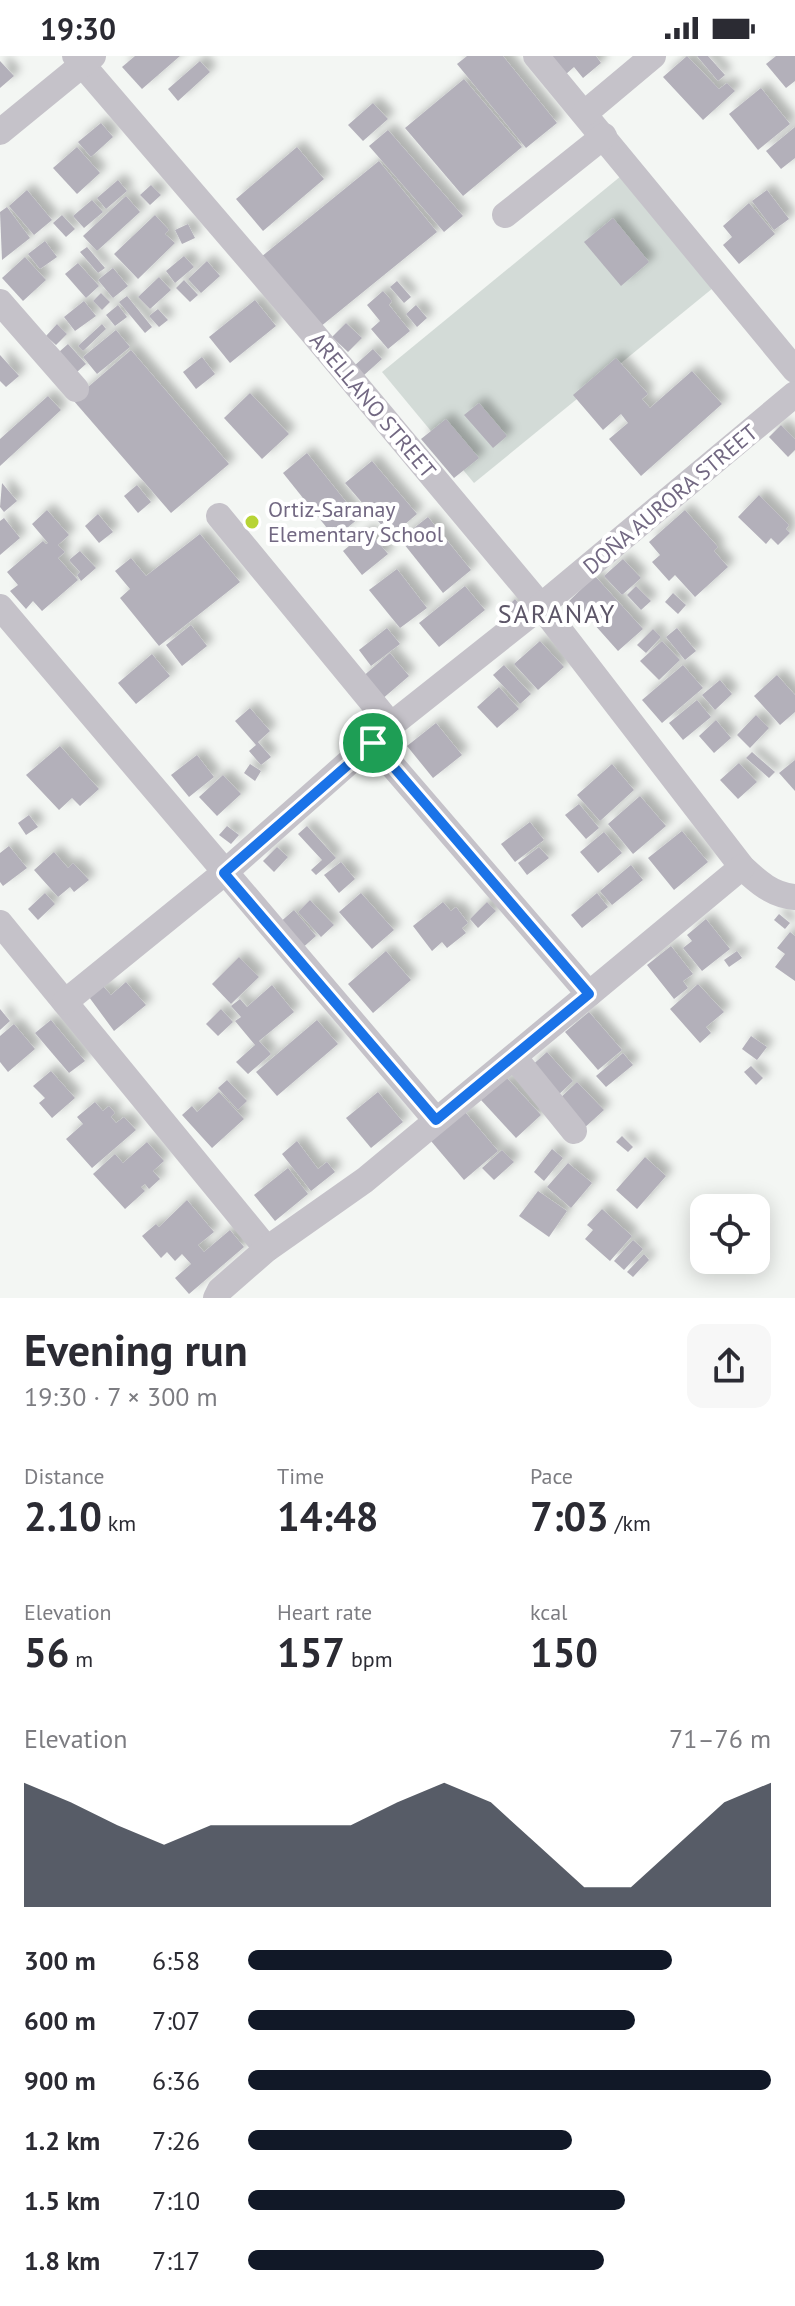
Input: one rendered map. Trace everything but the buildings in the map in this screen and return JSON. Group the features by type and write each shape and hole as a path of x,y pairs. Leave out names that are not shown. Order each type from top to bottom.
{"street":[{"path":"536,56 795,370"},
{"path":"585,113 653,56"},
{"path":"0,132 83,59"},
{"name":"ARELLANO STREET","path":"83,59 541,606 742,867 764,887 794,897"},
{"path":"505,215 604,136"},
{"path":"0,302 76,389"},
{"name":"DOÑA AURORA STREET","path":"65,1002 224,873 382,734 795,394"},
{"path":"219,516 382,734 589,994"},
{"path":"0,607 436,1120"},
{"path":"216,1298 220,1290 267,1249 365,1180 742,867"},
{"path":"0,923 267,1249"},
{"path":"514,1057 574,1131"}],"shaded area":[{"path":"621,176 713,288 474,483 382,372"}],"place":[{"name":"Ortiz-Saranay Elementary School","path":"252,522"}],"district":[{"name":"SARANAY","path":"557,613"}],"route":[{"path":"373,743 589,994 436,1120 224,873 373,743"}]}
